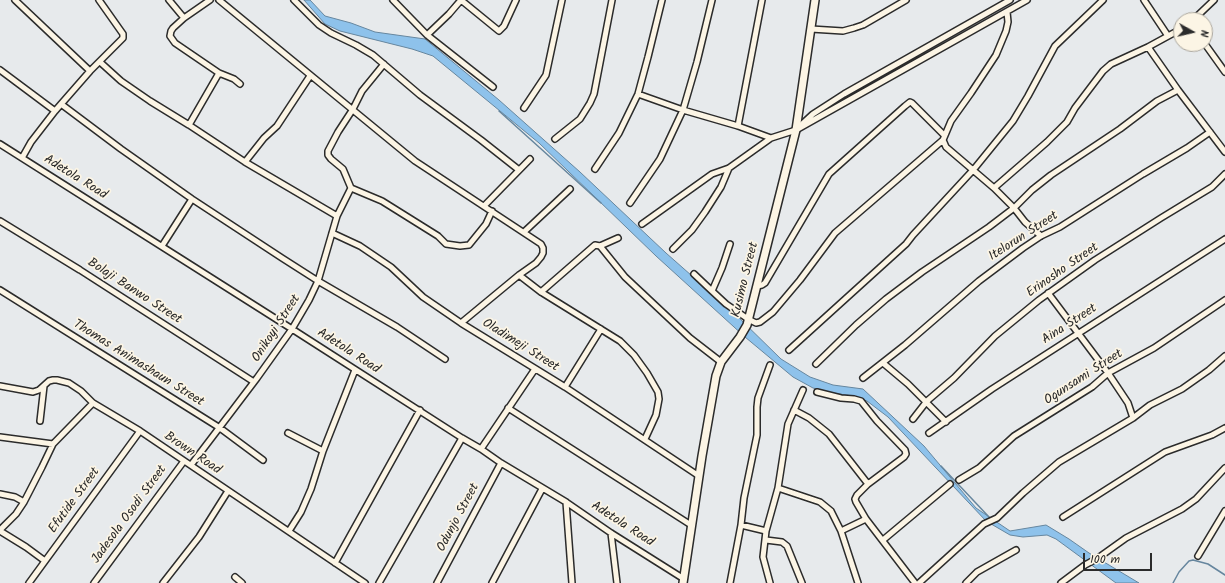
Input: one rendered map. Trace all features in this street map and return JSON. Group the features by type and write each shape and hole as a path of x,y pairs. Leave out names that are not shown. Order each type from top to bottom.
{"street":[{"path":"15,0 90,71"},
{"path":"22,158 55,111 90,71 122,40 124,36 99,0"},
{"path":"169,0 184,18"},
{"path":"210,0 184,18 171,31 171,38 175,43 219,73 234,79 240,84"},
{"path":"219,0 310,76 353,109 415,162 542,244 543,253 539,261 519,275 461,323"},
{"path":"294,0 311,18 325,29 373,55 426,100 519,170"},
{"path":"393,0 427,35 493,87"},
{"path":"427,35 461,0 499,30 504,26 516,0"},
{"path":"524,108 546,74 562,0"},
{"path":"555,140 580,119 594,94 612,0"},
{"path":"595,169 619,133 638,94 662,0"},
{"path":"630,203 660,159 683,110 697,62 712,0"},
{"path":"738,126 762,0"},
{"name":"Kusimo Street","path":"684,581 691,525 713,392 720,362 741,336 748,322 796,130 815,0"},
{"path":"811,29 843,31 854,28 863,25 906,0"},
{"path":"796,130 813,114 844,94 1010,0"},
{"path":"642,224 712,174 729,168 771,138 796,130 1027,0"},
{"path":"789,350 906,244 912,235 974,169 1016,115 1055,46 1102,0"},
{"path":"1144,0 1168,36"},
{"path":"1201,12 1212,1"},
{"path":"694,274 748,322 760,322 773,312 800,280 835,233 943,137 951,121 996,55 1006,31 1008,22 1007,12"},
{"path":"994,188 1047,142 1067,122 1075,108 1103,71 1111,64 1148,47 1173,33"},
{"path":"1148,47 1178,90 1225,152"},
{"path":"1211,52 1225,72"},
{"path":"100,62 130,88 245,162 337,216"},
{"path":"384,64 362,91 328,151 328,155 331,159 343,169 351,188 387,204 438,236 446,244 460,246 469,245 486,224 492,211"},
{"path":"0,70 55,111"},
{"path":"189,125 219,73"},
{"path":"245,162 264,138 277,126 310,76"},
{"path":"816,364 856,325 886,299 922,272 989,227 1014,208 1032,190 1051,175 1120,130 1156,101 1178,90"},
{"path":"638,94 771,138"},
{"path":"757,286 765,283 829,174 910,102 943,137 946,147 974,169 1014,208 1025,222 1041,236"},
{"path":"61,104 121,149 192,199 318,281 397,327 445,358"},
{"name":"Itelorun Street","path":"863,378 883,363 979,281 1041,236 1060,227 1126,184 1187,148 1210,132"},
{"name":"Adetola Road","path":"0,144 420,410 500,463 566,502 684,581"},
{"path":"484,206 530,159"},
{"path":"673,249 692,230 705,212 721,187 729,168"},
{"name":"Erinosho Street","path":"913,419 927,402 954,378 995,336 1048,293 1150,225 1212,187 1225,174"},
{"name":"Onikoyi Street","path":"191,466 292,329 316,288 337,216 351,188"},
{"path":"524,232 570,189"},
{"path":"162,246 192,199"},
{"name":"Bolaji Banwo Street","path":"0,221 80,270 254,382"},
{"name":"Oladimeji Street","path":"332,233 360,246 385,263 423,297 461,323 565,387 699,476"},
{"path":"541,292 595,245 600,246 618,238"},
{"name":"Aina Street","path":"929,433 968,405 1225,239"},
{"path":"712,291 730,244"},
{"path":"600,246 625,277 690,338 720,362"},
{"path":"519,275 541,292 620,341 634,355 658,392 659,399 656,415 645,440"},
{"name":"Thomas Animashaun Street","path":"0,290 220,428 263,460"},
{"path":"1048,293 1108,373 1128,403 1133,418"},
{"name":"Ogunsami Street","path":"959,480 979,468 1014,436 1092,388 1108,373 1154,348 1225,300"},
{"path":"565,387 601,329"},
{"path":"919,583 984,524 997,518 1059,462 1133,418 1150,405 1182,389 1209,370 1225,356"},
{"path":"883,363 908,384 946,422"},
{"path":"730,583 741,524 744,498 758,435 758,398 770,365"},
{"path":"481,449 535,369"},
{"path":"288,531 301,512 311,489 355,370"},
{"name":"Brown Road","path":"0,386 33,392 39,390 53,380 64,381 81,391 93,402 140,431 365,583"},
{"path":"40,421 44,386"},
{"path":"770,583 763,558 766,531 778,488 788,424 803,390"},
{"path":"817,392 841,398 854,399 861,402 905,450 906,454 904,457 868,484 855,499 866,519 915,583"},
{"path":"45,561 0,531 16,514 24,502 53,444 93,402"},
{"path":"508,408 691,525"},
{"path":"335,563 420,410"},
{"path":"794,410 809,418 829,434 868,484"},
{"path":"1063,517 1165,452 1212,435 1225,428"},
{"name":"Efutide Street","path":"29,583 140,431"},
{"path":"288,433 324,451"},
{"path":"0,437 53,444"},
{"path":"379,583 462,438"},
{"name":"Jadesola Osodi Street","path":"94,583 184,461"},
{"name":"Odunjo Street","path":"437,583 500,463"},
{"path":"1061,583 1126,538 1182,509 1196,499 1225,468"},
{"path":"883,540 950,484"},
{"path":"492,583 542,488"},
{"path":"778,488 820,502 831,511 841,531 858,583"},
{"path":"163,583 199,537 228,491"},
{"path":"0,494 15,497 24,502"},
{"path":"566,502 572,583"},
{"path":"1198,556 1225,511"},
{"path":"841,531 866,519"},
{"path":"741,524 766,531"},
{"path":"611,533 617,583"},
{"path":"766,540 782,542 787,546 802,583"},
{"path":"966,583 977,572 1016,550"},
{"path":"235,577 242,583"}],"water":[{"path":"304,0 310,0 325,16 351,23 375,32 425,39 499,100 580,172 666,253 734,313 781,359 810,377 833,385 863,389 924,446 976,508 1010,531 1046,525 1139,583 1116,583 1056,539 1047,535 1023,537 1010,535 986,521 888,417 867,401 852,396 813,388 793,377 745,337 656,256 539,143 433,56 412,49 340,31 325,24"}],"waterway":[{"path":"499,111 601,203"},
{"path":"941,466 989,517"},
{"path":"1173,583 1179,572 1189,561 1193,560 1208,564 1225,575"}]}
